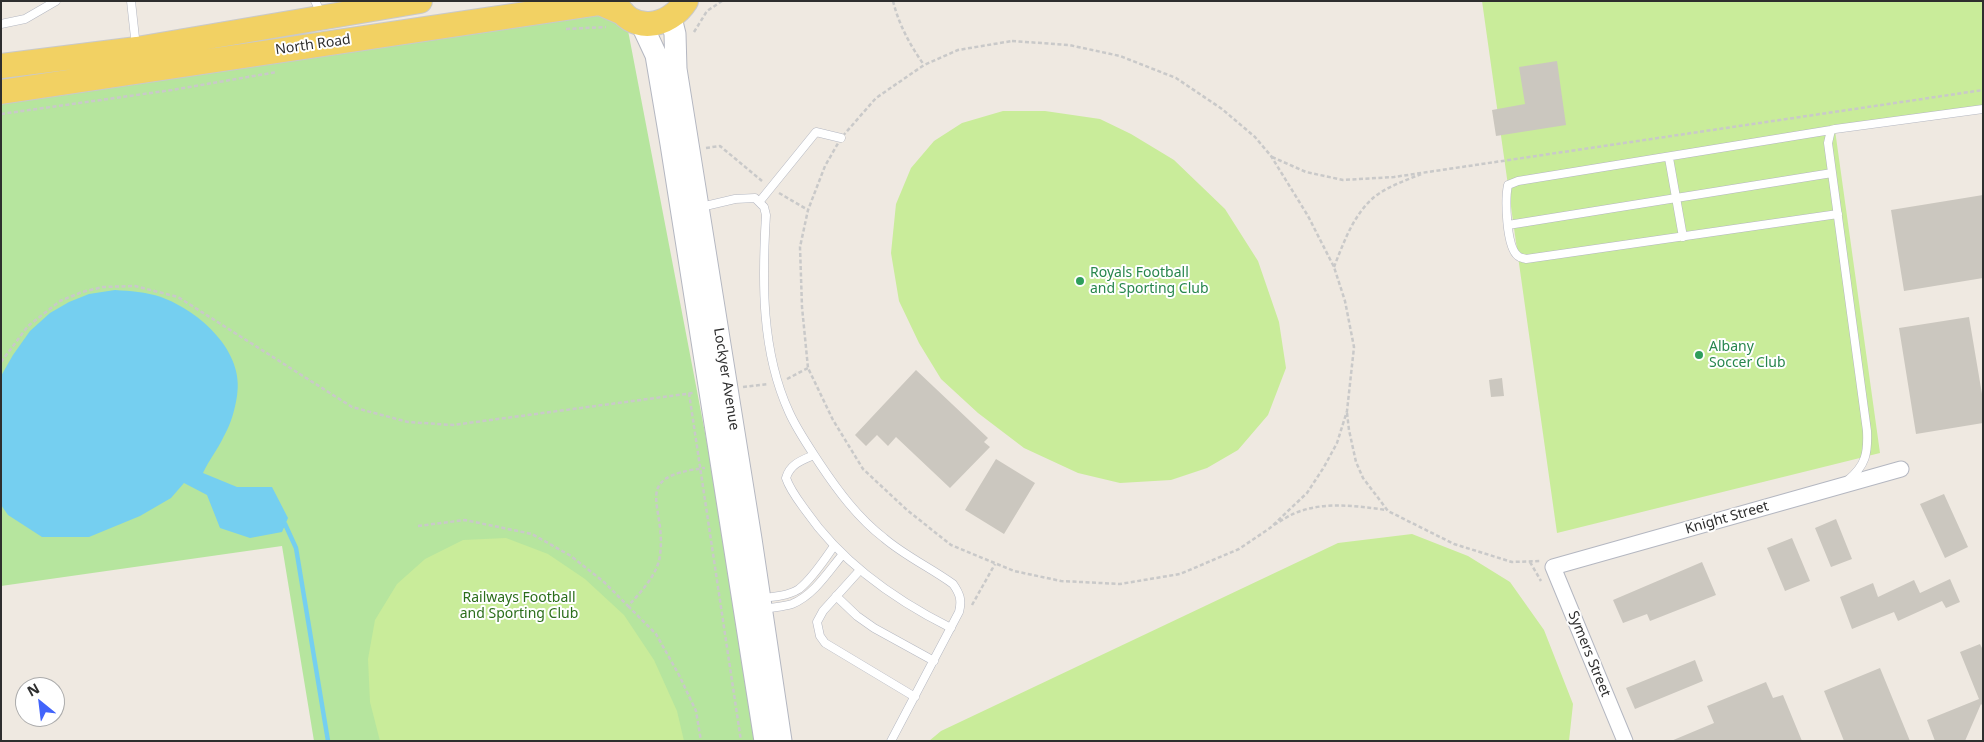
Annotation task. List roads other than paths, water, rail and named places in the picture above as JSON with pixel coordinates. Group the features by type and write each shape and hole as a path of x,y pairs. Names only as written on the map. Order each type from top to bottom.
{"main road":[{"name":"North Road","path":"1,66 137,49 319,9 420,1"},
{"name":"North Road","path":"1,92 600,3 622,16"},
{"path":"622,16 656,23 677,18"},
{"name":"Lockyer Avenue","path":"622,16 656,55 690,208"},
{"name":"Lockyer Avenue","path":"677,18 676,69 690,208 752,604 765,741"},
{"name":"Lockyer Avenue","path":"719,390 723,466 781,741"}],"street":[{"name":"Knight Street","path":"1553,567 1901,469"},
{"name":"Symers Street","path":"1553,567 1624,741"}],"lane":[{"path":"1,24 25,19 56,1"},
{"path":"131,1 137,49"},
{"path":"1838,214 1526,259 1518,256 1512,248 1506,197 1508,185 1518,180 1670,158 1831,130 1983,109"},
{"path":"1831,130 1828,142 1868,448 1862,465 1841,486"},
{"path":"760,201 816,132 841,138"},
{"path":"1670,158 1683,237"},
{"path":"1508,225 1832,173"},
{"path":"690,208 735,199 755,198 760,201 766,214 763,287 773,368 789,412 814,454 855,510 872,528 905,553 953,584 960,595 961,604 959,612 891,741"},
{"path":"814,454 794,464 788,471 786,478 794,495 814,523 834,546 860,570 923,614 951,628"},
{"path":"752,604 799,589 820,566 834,546"},
{"path":"752,604 791,604 816,587 843,554"},
{"path":"860,570 823,611 816,622 820,636 825,643 915,697"},
{"path":"836,596 857,616 934,661"}],"water":[{"path":"115,290 150,294 176,303 204,323 226,349 234,364 238,379 237,396 226,431 203,473 237,487 272,487 288,518 282,532 250,538 220,528 207,495 184,483 171,498 140,516 89,537 42,537 8,515 1,505 1,376 30,331 50,313 69,302 89,294"}],"waterway":[{"path":"285,524 296,548 328,741"}],"place":[{"name":"Royals Football and Sporting Club","path":"1080,281"},
{"name":"Albany Soccer Club","path":"1699,355"}],"park label":[{"name":"Railways Football and Sporting Club","path":"519,606"}]}
